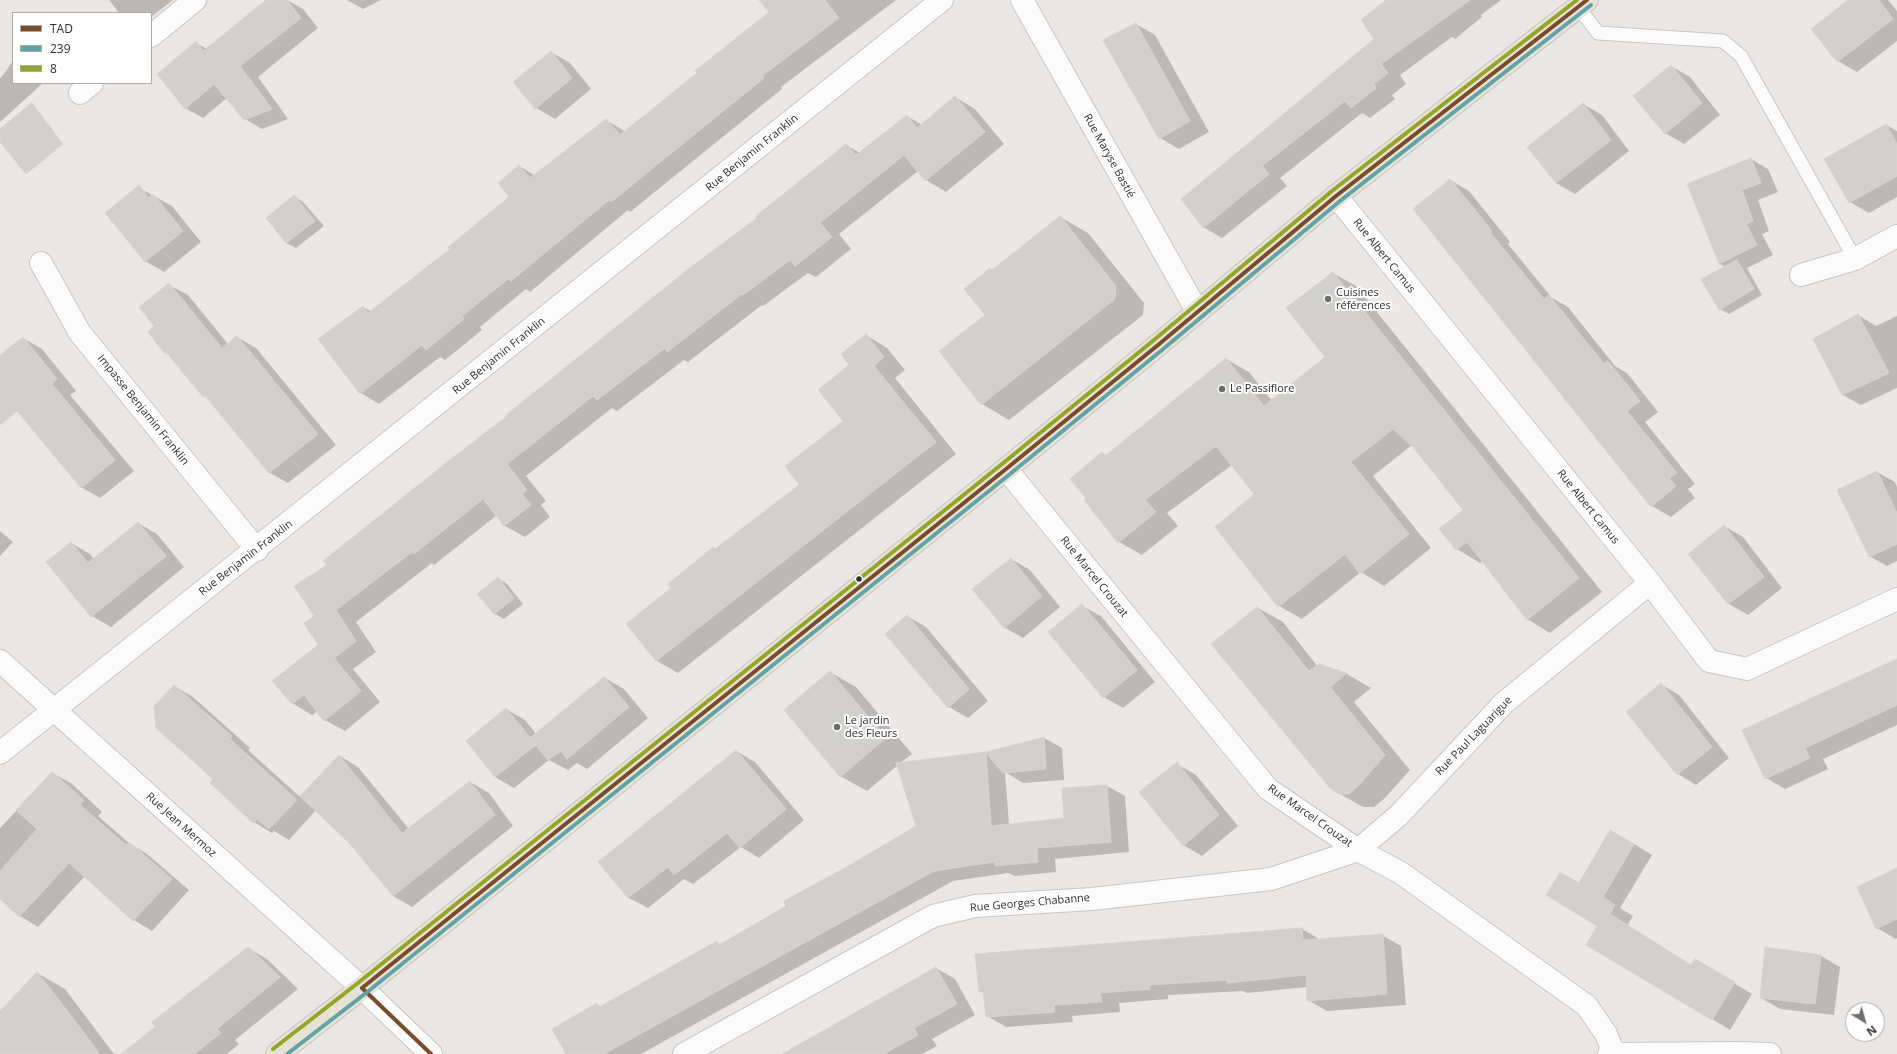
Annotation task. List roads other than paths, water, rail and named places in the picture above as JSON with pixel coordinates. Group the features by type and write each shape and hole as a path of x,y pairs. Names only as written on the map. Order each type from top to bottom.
{"main road":[{"path":"276,1054 362,988 1006,469 1336,196 1582,3"}],"street":[{"path":"152,35 195,0"},
{"name":"Rue Benjamin Franklin","path":"0,753 257,550 942,0"},
{"name":"Rue Maryse Bastié","path":"1022,0 1197,311"},
{"name":"Rue Albert Camus","path":"1336,196 1650,583 1708,661 1747,670 1897,599"},
{"path":"1801,275 1855,259 1897,236"},
{"name":"Impasse Benjamin Franklin","path":"41,263 80,333 257,550"},
{"name":"Rue Marcel Crouzat","path":"1006,469 1268,789 1358,850 1401,873 1587,1006 1606,1034 1614,1054"},
{"name":"Rue Paul Laguarigue","path":"1358,850 1399,815 1504,703 1650,583"},
{"name":"Rue Jean Mermoz","path":"0,661 362,988 431,1054"},
{"name":"Rue Georges Chabanne","path":"684,1054 933,916 975,906 1092,898 1271,879 1358,850"},
{"path":"1608,1054 1737,1052 1770,1054"}],"lane":[{"path":"1582,3 1598,33 1723,41 1741,56 1855,259"}],"place":[{"name":"Cuisines références","path":"1328,299"},
{"name":"Le Passiflore","path":"1222,389"},
{"name":"Le jardin des Fleurs","path":"837,727"}]}
